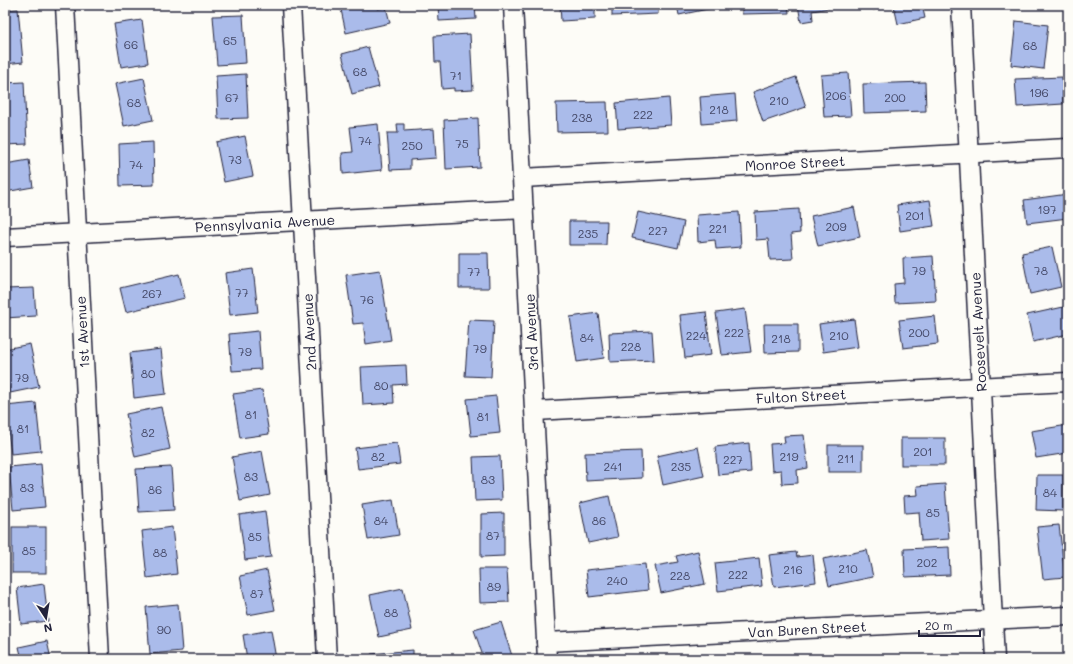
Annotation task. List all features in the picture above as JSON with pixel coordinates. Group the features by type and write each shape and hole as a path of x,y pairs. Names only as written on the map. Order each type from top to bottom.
{"street":[{"name":"1st Avenue","path":"65,5 100,659"},
{"name":"2nd Avenue","path":"291,5 327,659"},
{"name":"3rd Avenue","path":"514,5 547,650"},
{"name":"Roosevelt Avenue","path":"961,5 995,659"},
{"name":"Monroe Street","path":"522,178 1068,148"},
{"name":"Pennsylvania Avenue","path":"5,237 524,209"},
{"name":"Fulton Street","path":"535,411 1068,382"},
{"name":"Van Buren Street","path":"547,650 993,619 1068,616"}],"building":[{"path":"114,5 140,5 114,7"},
{"path":"340,5 377,5 378,9 386,7 390,23 346,33"},
{"path":"438,5 475,5 476,19 439,21"},
{"path":"560,5 595,5 595,19 561,21"},
{"path":"612,5 658,5 658,14 612,16"},
{"path":"677,5 727,5 679,15"},
{"path":"742,5 788,5 789,13 742,14"},
{"path":"798,5 846,5 812,11 813,20 801,22"},
{"path":"872,5 922,5 925,18 898,24 894,6 873,10"},
{"path":"18,9 23,62 5,64 5,10"},
{"path":"243,15 246,63 217,65 213,16"},
{"path":"142,20 148,63 121,67 114,24"},
{"path":"1016,21 1048,25 1043,69 1011,65"},
{"path":"470,34 473,90 454,91 454,88 442,89 440,62 435,62 434,36"},
{"path":"368,47 379,87 352,94 342,54"},
{"path":"848,73 851,116 824,117 821,75"},
{"path":"246,74 248,118 218,119 216,76"},
{"path":"796,77 806,107 763,122 753,92"},
{"path":"1062,77 1063,104 1017,107 1015,79"},
{"path":"144,78 153,120 124,126 115,84"},
{"path":"24,82 27,144 5,145 5,83"},
{"path":"925,82 926,111 864,113 863,84"},
{"path":"735,94 737,121 702,124 700,97"},
{"path":"669,98 671,125 618,129 616,103"},
{"path":"607,102 608,131 557,132 556,103"},
{"path":"478,118 480,167 446,169 444,120"},
{"path":"378,124 382,170 343,174 342,153 353,152 350,127"},
{"path":"397,124 404,124 404,131 434,129 436,158 410,160 410,169 390,170 387,133 398,133"},
{"path":"245,136 253,176 224,182 216,142"},
{"path":"153,142 154,185 120,186 119,144"},
{"path":"29,160 33,187 5,192 5,164"},
{"path":"1068,194 1068,218 1027,223 1024,200"},
{"path":"930,200 934,226 900,231 897,205"},
{"path":"854,207 860,237 818,246 811,216"},
{"path":"799,209 800,233 791,234 793,259 770,260 768,239 756,240 755,212"},
{"path":"638,212 684,222 678,248 632,238"},
{"path":"739,212 741,247 716,249 715,240 698,242 697,215"},
{"path":"569,221 607,221 606,245 569,245"},
{"path":"1052,247 1061,287 1030,294 1022,253"},
{"path":"459,253 488,253 489,288 459,288"},
{"path":"933,256 936,301 895,303 894,284 904,283 903,258"},
{"path":"253,269 258,312 230,315 225,273"},
{"path":"380,270 391,340 366,344 363,323 353,324 346,275"},
{"path":"179,274 185,298 126,312 120,288"},
{"path":"34,288 36,316 5,318 5,289"},
{"path":"1068,306 1068,334 1033,342 1027,315"},
{"path":"745,309 751,352 722,355 716,313"},
{"path":"706,312 711,355 685,358 680,315"},
{"path":"598,313 604,358 577,362 570,317"},
{"path":"935,316 938,344 903,348 899,320"},
{"path":"854,319 858,347 823,352 819,324"},
{"path":"469,320 494,321 491,377 465,376"},
{"path":"764,324 798,324 798,352 765,353"},
{"path":"258,331 261,369 232,371 229,334"},
{"path":"652,331 654,360 610,362 609,333"},
{"path":"30,344 39,387 10,393 5,367 5,349"},
{"path":"161,349 166,394 134,398 130,353"},
{"path":"406,365 407,384 393,385 394,403 363,405 361,367"},
{"path":"262,390 269,434 240,438 233,394"},
{"path":"496,396 500,433 471,436 467,399"},
{"path":"36,403 41,451 11,454 5,406"},
{"path":"161,407 170,449 135,457 126,414"},
{"path":"1068,425 1068,453 1036,458 1031,431"},
{"path":"804,435 808,468 797,470 798,483 782,484 781,470 772,471 770,444 785,443 784,436"},
{"path":"901,438 945,438 945,465 901,465"},
{"path":"397,443 400,464 358,469 355,448"},
{"path":"749,443 751,472 718,475 715,447"},
{"path":"828,445 863,445 863,472 828,472"},
{"path":"698,447 704,476 663,485 657,456"},
{"path":"262,451 270,495 240,501 232,457"},
{"path":"641,451 642,478 586,481 585,453"},
{"path":"500,456 502,500 475,501 473,457"},
{"path":"41,464 45,507 13,510 9,467"},
{"path":"171,467 174,510 139,512 136,469"},
{"path":"1037,475 1063,475 1063,511 1036,510"},
{"path":"945,484 949,539 921,541 919,512 905,513 904,496 918,495 917,486"},
{"path":"609,496 618,537 588,543 580,503"},
{"path":"393,500 399,535 368,540 362,505"},
{"path":"265,511 271,557 245,560 239,515"},
{"path":"504,513 504,556 481,557 481,514"},
{"path":"1059,525 1065,577 1043,579 1037,527"},
{"path":"12,527 46,527 46,573 12,573"},
{"path":"172,527 177,574 147,578 142,531"},
{"path":"949,547 950,575 905,577 904,549"},
{"path":"867,550 873,577 829,586 823,559"},
{"path":"698,551 705,584 661,593 655,566 678,562 676,556"},
{"path":"796,552 797,557 813,555 816,582 774,587 769,555"},
{"path":"759,558 762,586 718,591 715,563"},
{"path":"645,564 648,590 589,597 586,570"},
{"path":"479,569 507,569 509,602 480,603"},
{"path":"267,570 275,610 248,615 240,576"},
{"path":"44,584 48,621 21,624 17,588"},
{"path":"403,588 412,630 379,637 370,595"},
{"path":"178,604 182,651 150,654 146,607"},
{"path":"501,622 513,659 484,659 474,630"},
{"path":"271,630 276,659 247,659 243,635"},
{"path":"47,641 51,659 22,659 19,647"},
{"path":"413,650 413,659 372,659 371,654"}]}
